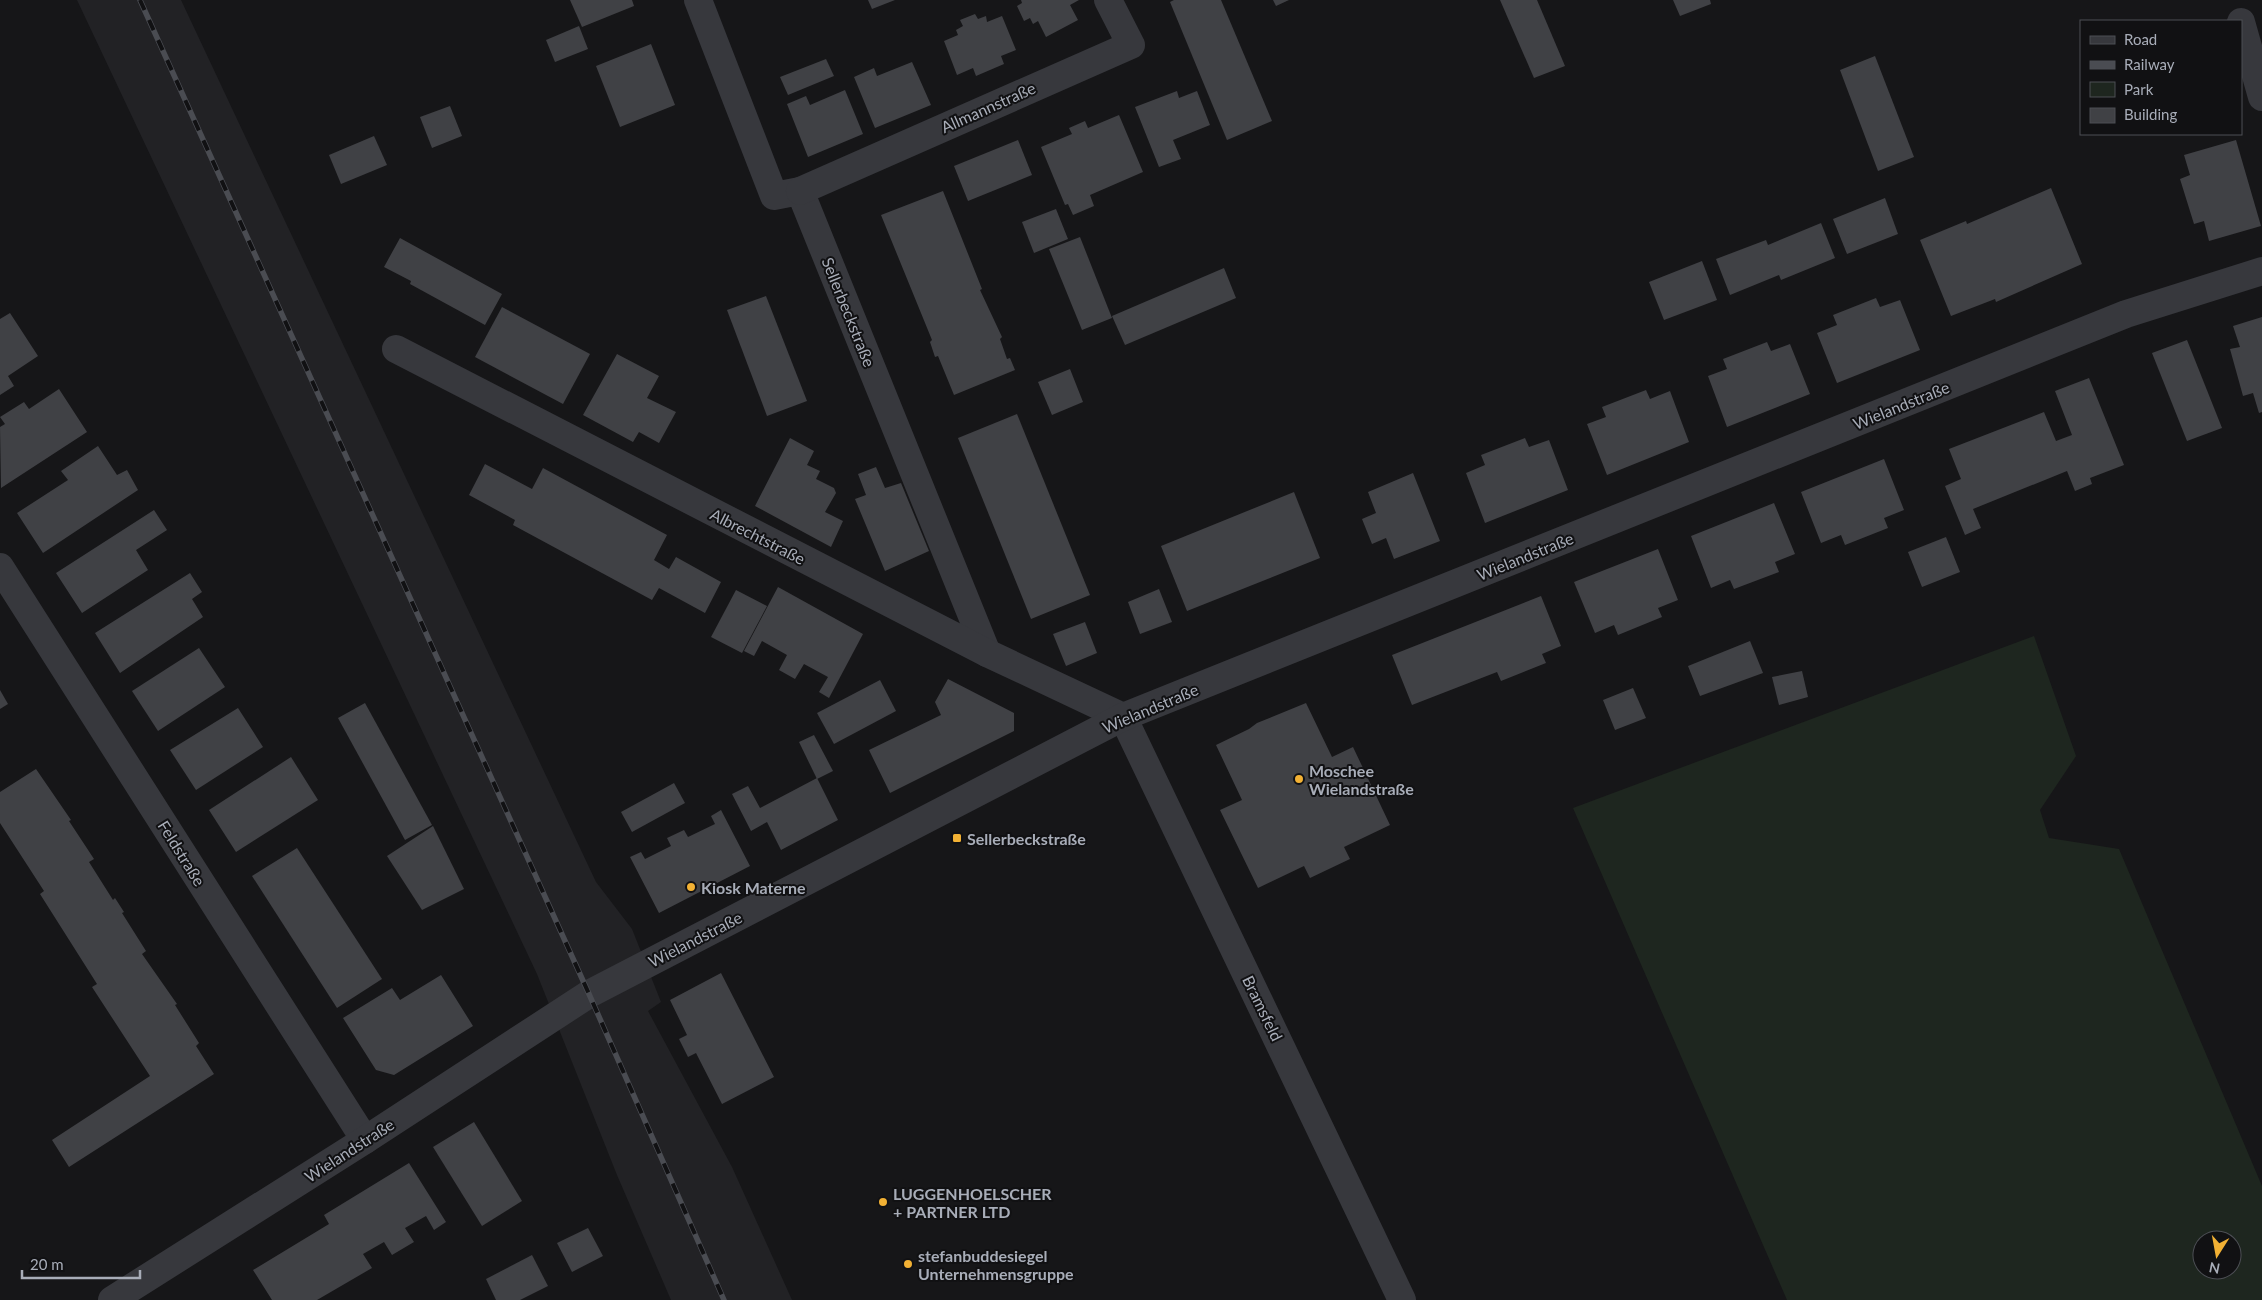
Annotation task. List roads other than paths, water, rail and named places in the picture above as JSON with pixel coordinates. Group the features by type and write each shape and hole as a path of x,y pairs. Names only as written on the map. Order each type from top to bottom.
{"street":[{"path":"698,0 774,196 800,191"},
{"name":"Allmannstraße","path":"800,191 1131,44 1108,0"},
{"path":"2234,0 2240,20"},
{"path":"2242,26 2262,97"},
{"name":"Sellerbeckstraße","path":"800,191 987,653"},
{"name":"Wielandstraße","path":"124,1297 589,994 1123,717 2126,314 2262,271"},
{"name":"Albrechtstraße","path":"396,349 987,653 1123,717"},
{"name":"Feldstraße","path":"0,567 365,1140"},
{"name":"Bramsfeld","path":"1123,717 1402,1300"}],"railway":[{"path":"140,0 589,994 724,1300"}],"place":[{"name":"Moschee Wielandstraße","path":"1299,779"},
{"name":"Sellerbeckstraße","path":"957,838"},
{"name":"Kiosk Materne","path":"691,887"},
{"name":"LUGGENHOELSCHER + PARTNER LTD","path":"883,1202"},
{"name":"stefanbuddesiegel Unternehmensgruppe","path":"908,1264"}]}
